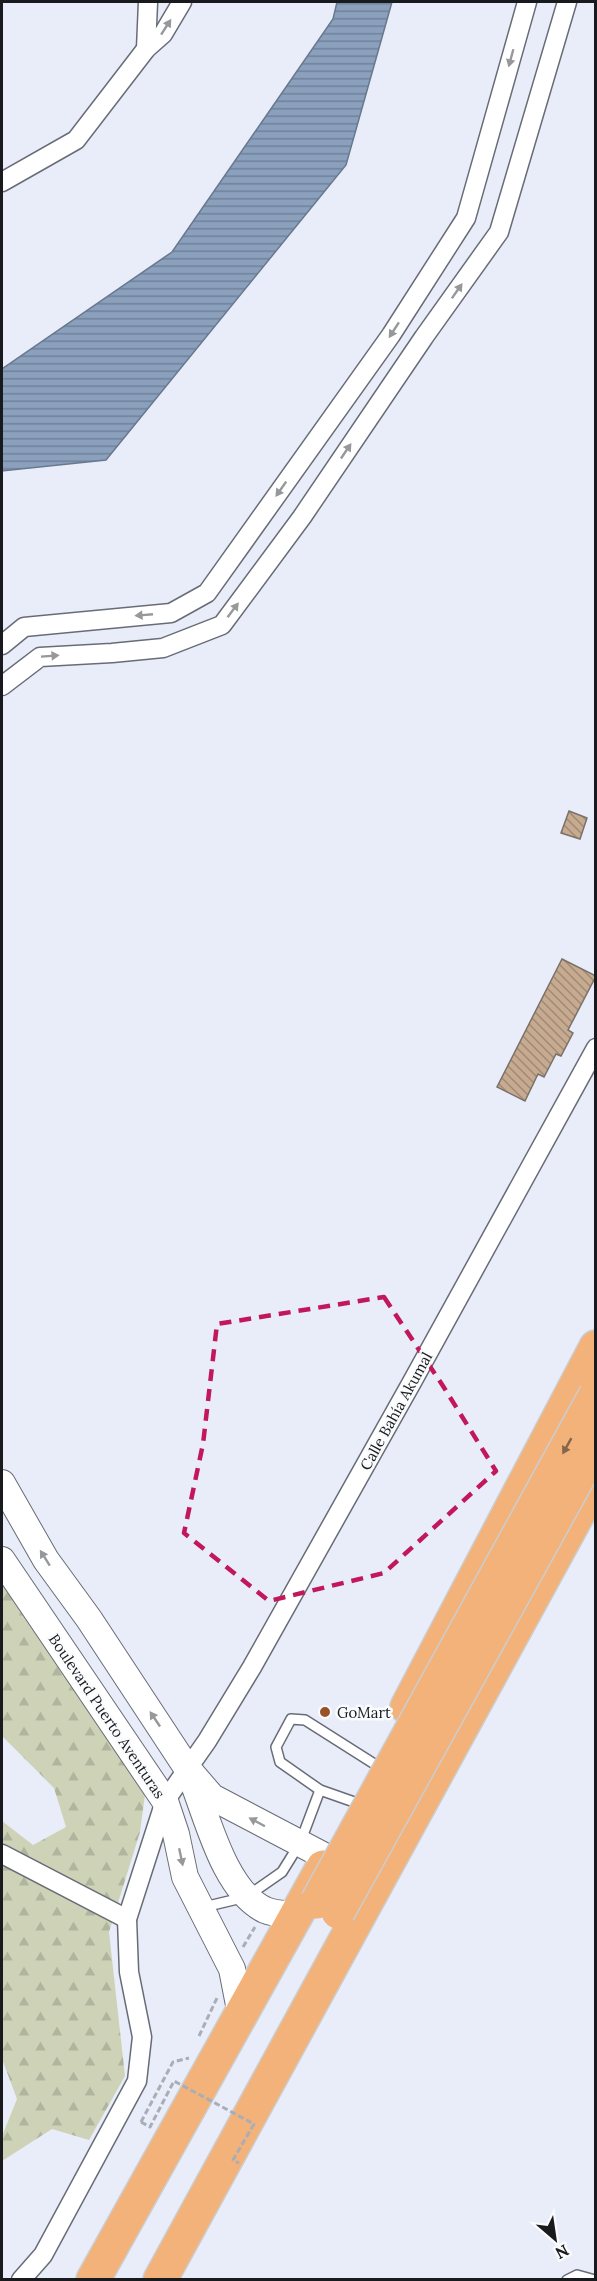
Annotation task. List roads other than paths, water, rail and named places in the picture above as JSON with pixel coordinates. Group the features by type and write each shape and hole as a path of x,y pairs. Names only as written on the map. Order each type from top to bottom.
{"highway":[{"path":"93,2280 241,2015 293,1907 586,1400 596,1347"},
{"path":"106,2280 159,2192 238,2042 293,1907 328,1858 537,1456 586,1400"},
{"path":"141,2280 293,1907 596,1445"},
{"path":"160,2280 593,1489"}],"street":[{"path":"146,49 148,2"},
{"path":"2,182 76,140 146,49 162,34 182,2"},
{"path":"2,645 24,627 171,613 207,593 391,335 466,218 527,2"},
{"path":"2,686 40,657 163,648 222,625 302,517 499,232 567,2"},
{"path":"354,386 381,401"},
{"name":"Calle Bahía Akumal","path":"21,2280 43,2255 137,2081 142,2037 129,1972 128,1919 165,1801 207,1741 252,1667 596,1048"},
{"path":"537,1456 546,1470 562,1483 593,1489"},
{"path":"2,1483 46,1560 187,1768 212,1797 328,1858"},
{"name":"Boulevard Puerto Aventuras","path":"2,1560 165,1801 176,1834 185,1877 232,1969 241,2015"},
{"path":"187,1768 219,1850 293,1907"},
{"path":"2,1854 128,1919"}],"lane":[{"path":"357,1803 320,1790 280,1762 276,1747 291,1719 305,1720 376,1765"},
{"path":"201,1908 293,1907 282,1872 300,1843 320,1790"},
{"path":"567,2280 577,2275 595,2277"}],"water":[{"path":"337,2 392,2 346,165 106,460 2,471 2,369 172,252 333,19"}],"place":[{"name":"GoMart","path":"325,1712"}]}
